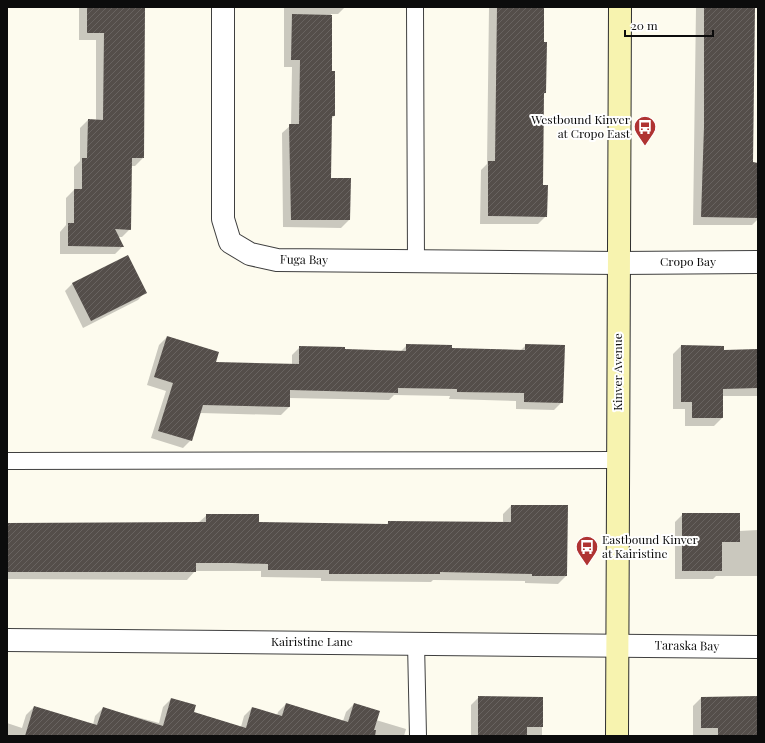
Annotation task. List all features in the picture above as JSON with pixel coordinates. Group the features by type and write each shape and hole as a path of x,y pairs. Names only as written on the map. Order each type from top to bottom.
{"street":[{"name":"Fuga Bay","path":"223,7 223,219 230,242 250,254 277,260 618,263"},
{"name":"Kinver Avenue","path":"617,736 620,7"},
{"name":"Cropo Bay","path":"618,263 758,262"},
{"name":"Kairistine Lane","path":"7,640 617,644"},
{"name":"Taraska Bay","path":"617,644 758,647"}],"lane":[{"path":"415,7 416,261"},
{"path":"7,460 618,460"},
{"path":"416,643 418,736"}],"building":[{"path":"87,7 145,7 144,158 132,158 131,230 115,229 124,247 68,246 68,223 74,223 74,189 82,189 82,158 87,158 88,119 103,120 104,33 87,33"},
{"path":"497,7 544,7 544,42 547,42 546,93 544,93 543,185 548,185 547,217 488,216 488,161 495,161"},
{"path":"704,7 755,7 753,162 758,163 758,218 701,217 704,127"},
{"path":"292,14 332,15 332,71 335,71 335,116 332,116 331,178 351,178 350,220 291,220 289,124 299,124 300,60 291,60"},
{"path":"128,255 147,293 91,321 72,283"},
{"path":"167,336 219,352 216,362 299,364 299,346 406,351 406,344 452,345 452,348 525,350 525,344 565,345 563,403 524,402 524,393 457,392 457,389 398,388 398,393 290,390 290,407 203,405 192,441 158,431 173,383 154,377"},
{"path":"681,345 724,346 724,350 758,349 758,388 723,389 723,418 692,418 692,402 681,402"},
{"path":"511,505 568,505 567,576 440,572 440,574 329,574 329,570 268,570 268,564 232,563 196,563 196,572 7,572 7,523 206,522 206,514 259,514 259,522 388,524 388,521 511,522"},
{"path":"682,513 740,513 740,542 722,542 722,571 682,571"},
{"path":"478,696 543,697 543,727 527,727 527,736 478,736"},
{"path":"758,696 758,736 718,736 718,728 701,728 701,697"},
{"path":"171,698 196,705 194,712 246,728 252,707 282,716 286,703 348,722 354,703 380,711 374,730 376,730 375,736 25,736 34,706 97,725 103,707 163,726"}],"place":[{"name":"Westbound Kinver at Cropo East","path":"645,146"},
{"name":"Eastbound Kinver at Kairistine","path":"587,566"}]}
